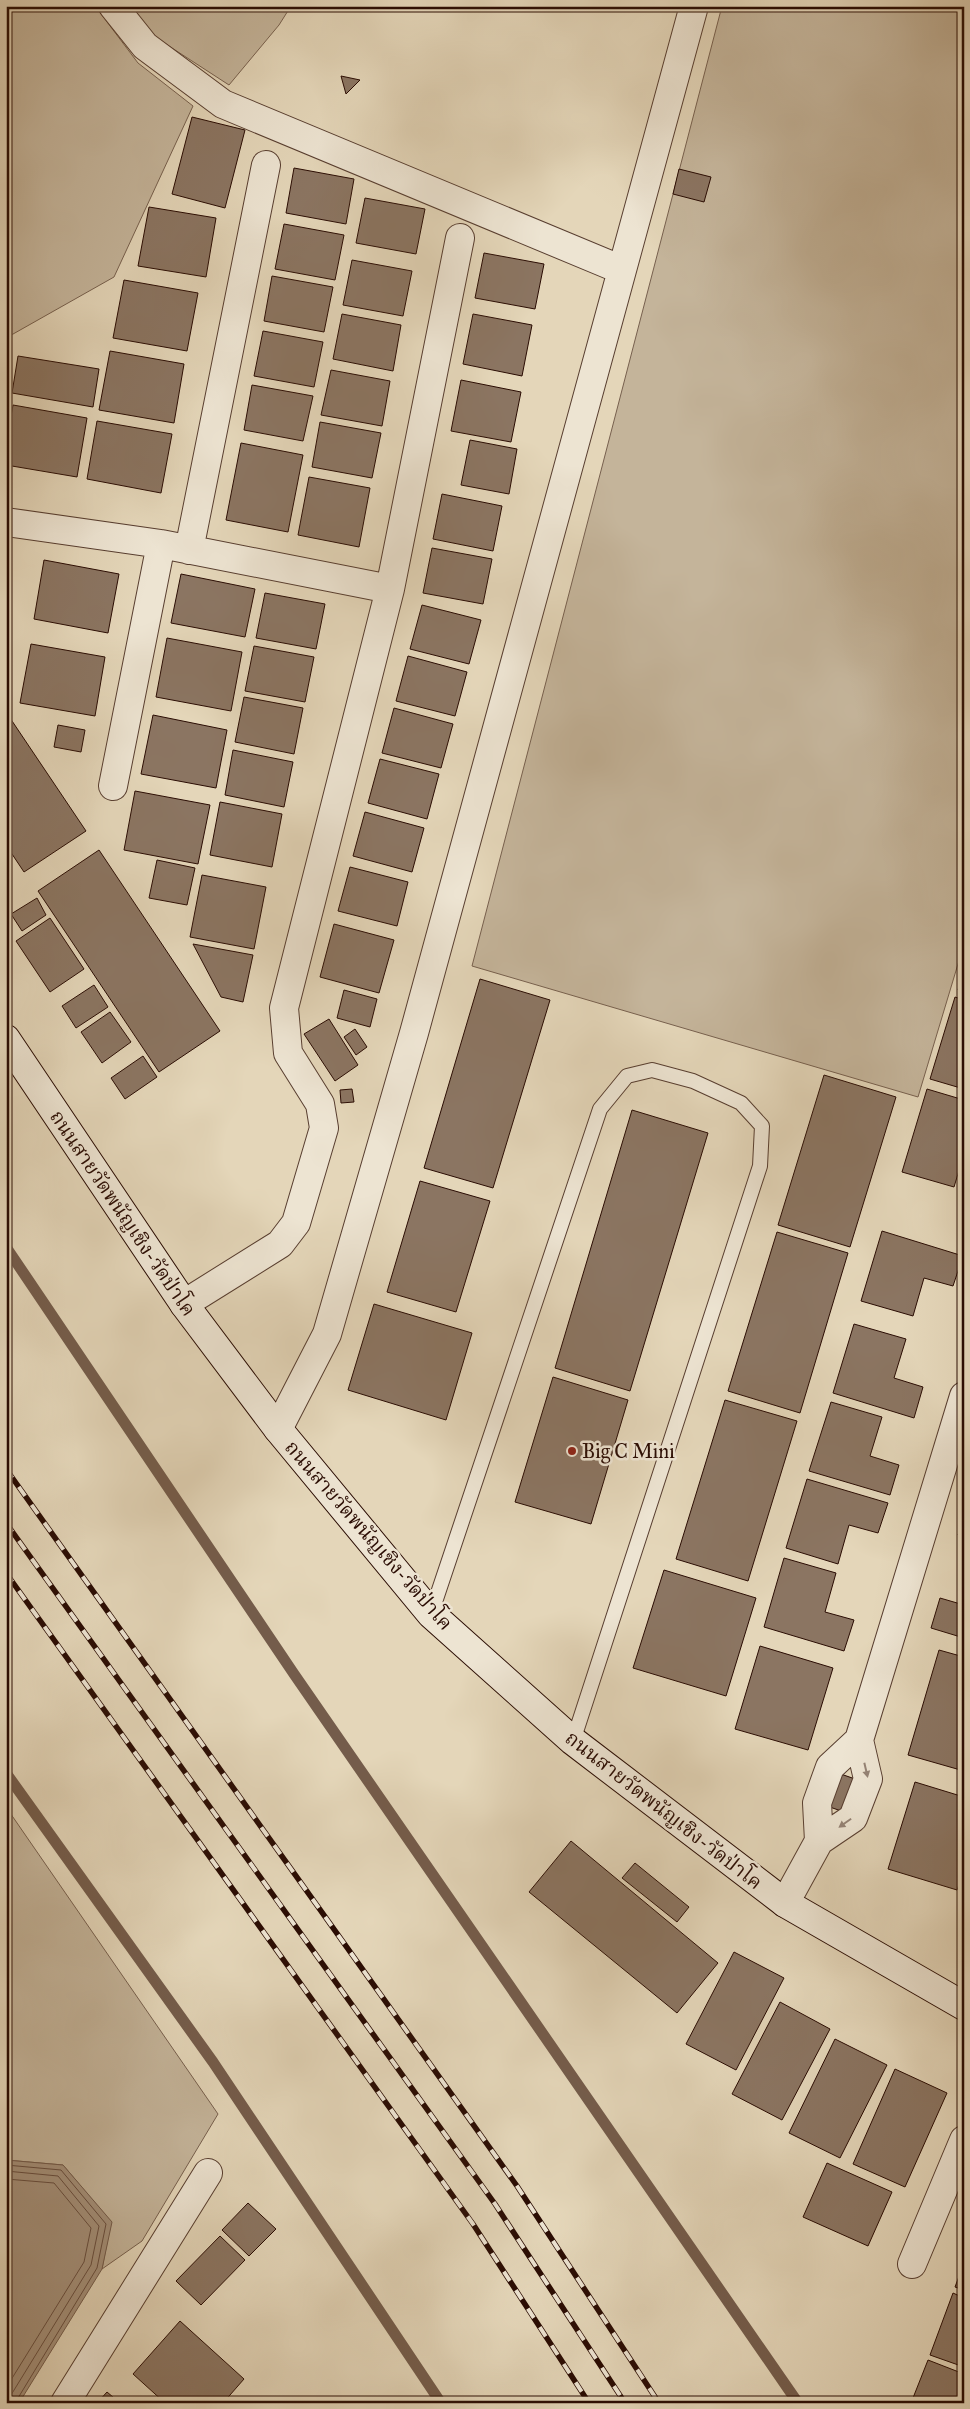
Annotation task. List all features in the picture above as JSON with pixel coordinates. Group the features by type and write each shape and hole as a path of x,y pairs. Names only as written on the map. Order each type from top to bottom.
{"street":[{"path":"113,6 145,46 223,104 622,270"},
{"path":"278,1429 327,1334 414,1033 694,6"},
{"path":"188,550 266,165"},
{"path":"184,1304 280,1244 296,1222 324,1128 320,1104 288,1052 284,1008 390,590 460,238"},
{"path":"6,522 161,544 390,590"},
{"path":"112,786 161,544"},
{"name":"ถนนสายวัดพนัญเชิง-วัดป่าโค","path":"6,1040 184,1304 278,1429 432,1614 573,1741 785,1903 964,2006"},
{"path":"785,1903 819,1841 853,1818 868,1779 859,1740 964,1396"},
{"path":"819,1841 817,1803 830,1767 859,1740"},
{"path":"912,2264 964,2140"},
{"path":"65,2403 208,2172"}],"lane":[{"path":"432,1614 600,1109 627,1076 652,1070 693,1081 742,1103 762,1126 760,1166 573,1741"}],"shaded area":[{"path":"6,6 95,6 138,63 193,106 114,277 6,338"},
{"path":"131,6 291,6 279,25 229,85 155,37"},
{"path":"722,6 964,6 964,944 918,1097 472,966"},
{"path":"6,1807 218,2114 142,2241 102,2269 111,2222 63,2165 6,2160"}],"water":[{"path":"6,2160 63,2165 112,2222 102,2269 19,2403 6,2403"}],"building":[{"path":"341,76 360,80 346,94"},
{"path":"192,117 245,130 225,208 172,194"},
{"path":"294,168 354,179 346,224 286,213"},
{"path":"679,169 711,177 704,202 673,194"},
{"path":"365,198 425,209 416,254 356,243"},
{"path":"149,207 216,218 206,277 138,266"},
{"path":"284,224 344,235 335,280 275,269"},
{"path":"484,253 544,264 535,309 475,298"},
{"path":"352,260 412,271 403,316 343,305"},
{"path":"272,276 333,287 324,332 264,321"},
{"path":"124,280 198,293 187,351 113,338"},
{"path":"342,314 401,325 393,371 333,359"},
{"path":"473,314 532,325 522,376 463,364"},
{"path":"263,331 323,342 314,387 254,376"},
{"path":"110,351 184,364 174,423 99,410"},
{"path":"18,356 99,369 93,407 12,393"},
{"path":"331,370 390,381 382,426 321,415"},
{"path":"461,380 521,392 511,442 451,431"},
{"path":"252,385 313,396 303,441 244,430"},
{"path":"13,405 87,418 77,477 6,465 6,444"},
{"path":"97,421 172,434 161,493 87,479"},
{"path":"320,422 381,433 372,478 312,467"},
{"path":"470,440 517,449 509,494 461,485"},
{"path":"241,443 303,455 288,532 226,520"},
{"path":"309,477 370,488 359,547 298,535"},
{"path":"442,494 502,506 493,551 433,539"},
{"path":"432,548 492,559 483,604 423,593"},
{"path":"44,560 119,574 108,633 34,619"},
{"path":"181,574 255,589 245,637 171,623"},
{"path":"265,593 325,604 316,649 256,638"},
{"path":"422,605 481,620 469,664 410,649"},
{"path":"167,638 242,652 231,711 156,697"},
{"path":"31,644 105,657 95,716 20,703"},
{"path":"254,646 314,657 305,702 245,691"},
{"path":"408,656 467,672 455,716 396,701"},
{"path":"244,697 303,708 294,754 235,742"},
{"path":"394,708 453,724 441,768 382,753"},
{"path":"6,712 86,831 24,872 6,845"},
{"path":"153,715 227,730 216,788 141,774"},
{"path":"58,725 85,730 81,752 54,747"},
{"path":"233,750 293,762 284,807 225,795"},
{"path":"380,759 439,774 427,819 368,803"},
{"path":"135,791 210,805 198,864 124,850"},
{"path":"220,802 282,814 272,867 210,855"},
{"path":"365,812 424,828 412,872 353,856"},
{"path":"99,850 220,1031 159,1072 38,891"},
{"path":"157,860 195,868 187,905 149,898"},
{"path":"350,867 408,882 397,926 338,911"},
{"path":"202,875 266,887 254,949 190,937"},
{"path":"37,898 46,915 22,931 11,914"},
{"path":"50,918 84,969 50,992 16,941"},
{"path":"334,924 394,940 379,993 320,977"},
{"path":"193,944 253,955 243,1002 221,997"},
{"path":"964,969 964,992 958,990"},
{"path":"480,979 550,1000 493,1188 424,1168"},
{"path":"94,985 108,1007 76,1028 62,1006"},
{"path":"344,990 377,999 370,1027 337,1018"},
{"path":"955,997 964,1000 964,1089 930,1079"},
{"path":"110,1012 131,1042 102,1063 81,1032"},
{"path":"329,1019 358,1065 335,1081 304,1034"},
{"path":"355,1029 367,1047 356,1055 344,1037"},
{"path":"143,1056 157,1077 125,1099 111,1078"},
{"path":"824,1075 896,1097 850,1247 778,1225"},
{"path":"352,1089 354,1102 341,1103 340,1090"},
{"path":"927,1089 964,1100 964,1154 954,1187 902,1172"},
{"path":"632,1110 708,1133 630,1391 555,1368"},
{"path":"420,1181 490,1201 456,1312 387,1292"},
{"path":"882,1231 963,1256 953,1286 924,1278 913,1316 861,1301"},
{"path":"777,1232 848,1253 800,1413 728,1391"},
{"path":"374,1304 472,1333 446,1420 348,1390"},
{"path":"854,1324 906,1339 894,1378 923,1387 914,1418 833,1393"},
{"name":"Big C Mini","path":"553,1377 628,1400 591,1524 515,1502"},
{"path":"725,1400 797,1421 748,1581 676,1559"},
{"path":"831,1402 882,1417 870,1456 899,1465 890,1495 809,1471"},
{"path":"807,1479 888,1503 878,1533 849,1525 838,1564 786,1548"},
{"path":"964,1517 964,1537 958,1535"},
{"path":"784,1558 836,1573 825,1612 854,1620 844,1651 764,1627"},
{"path":"664,1570 756,1598 726,1696 633,1668"},
{"path":"940,1598 964,1605 964,1638 931,1628"},
{"path":"760,1646 833,1668 808,1750 735,1729"},
{"path":"939,1650 964,1657 964,1771 908,1755"},
{"path":"835,1772 858,1780 847,1813 824,1805"},
{"path":"915,1782 964,1797 964,1870 957,1890 888,1869"},
{"path":"571,1841 718,1963 677,2013 529,1892"},
{"path":"635,1863 689,1907 677,1922 622,1878"},
{"path":"734,1952 784,1978 736,2070 686,2044"},
{"path":"780,2002 830,2029 782,2120 732,2094"},
{"path":"835,2039 887,2065 840,2158 789,2133"},
{"path":"895,2069 947,2093 905,2187 853,2164"},
{"path":"827,2163 892,2192 868,2246 803,2217"},
{"path":"248,2203 276,2229 249,2256 222,2230"},
{"path":"220,2236 245,2260 201,2305 176,2281"},
{"path":"964,2263 964,2290 955,2287"},
{"path":"953,2293 964,2298 964,2367 930,2355"},
{"path":"180,2321 244,2379 223,2403 165,2403 133,2374"},
{"path":"928,2360 964,2374 964,2403 911,2403"},
{"path":"107,2392 120,2403 97,2403"}],"waterway":[{"path":"6,1247 294,1674 798,2403"},
{"path":"6,1773 213,2062 441,2403"}],"railway":[{"path":"6,1469 517,2186 659,2403"},
{"path":"6,1523 495,2204 625,2403"},
{"path":"6,1573 473,2224 589,2403"}],"place":[{"name":"Big C Mini","path":"572,1451"}]}
